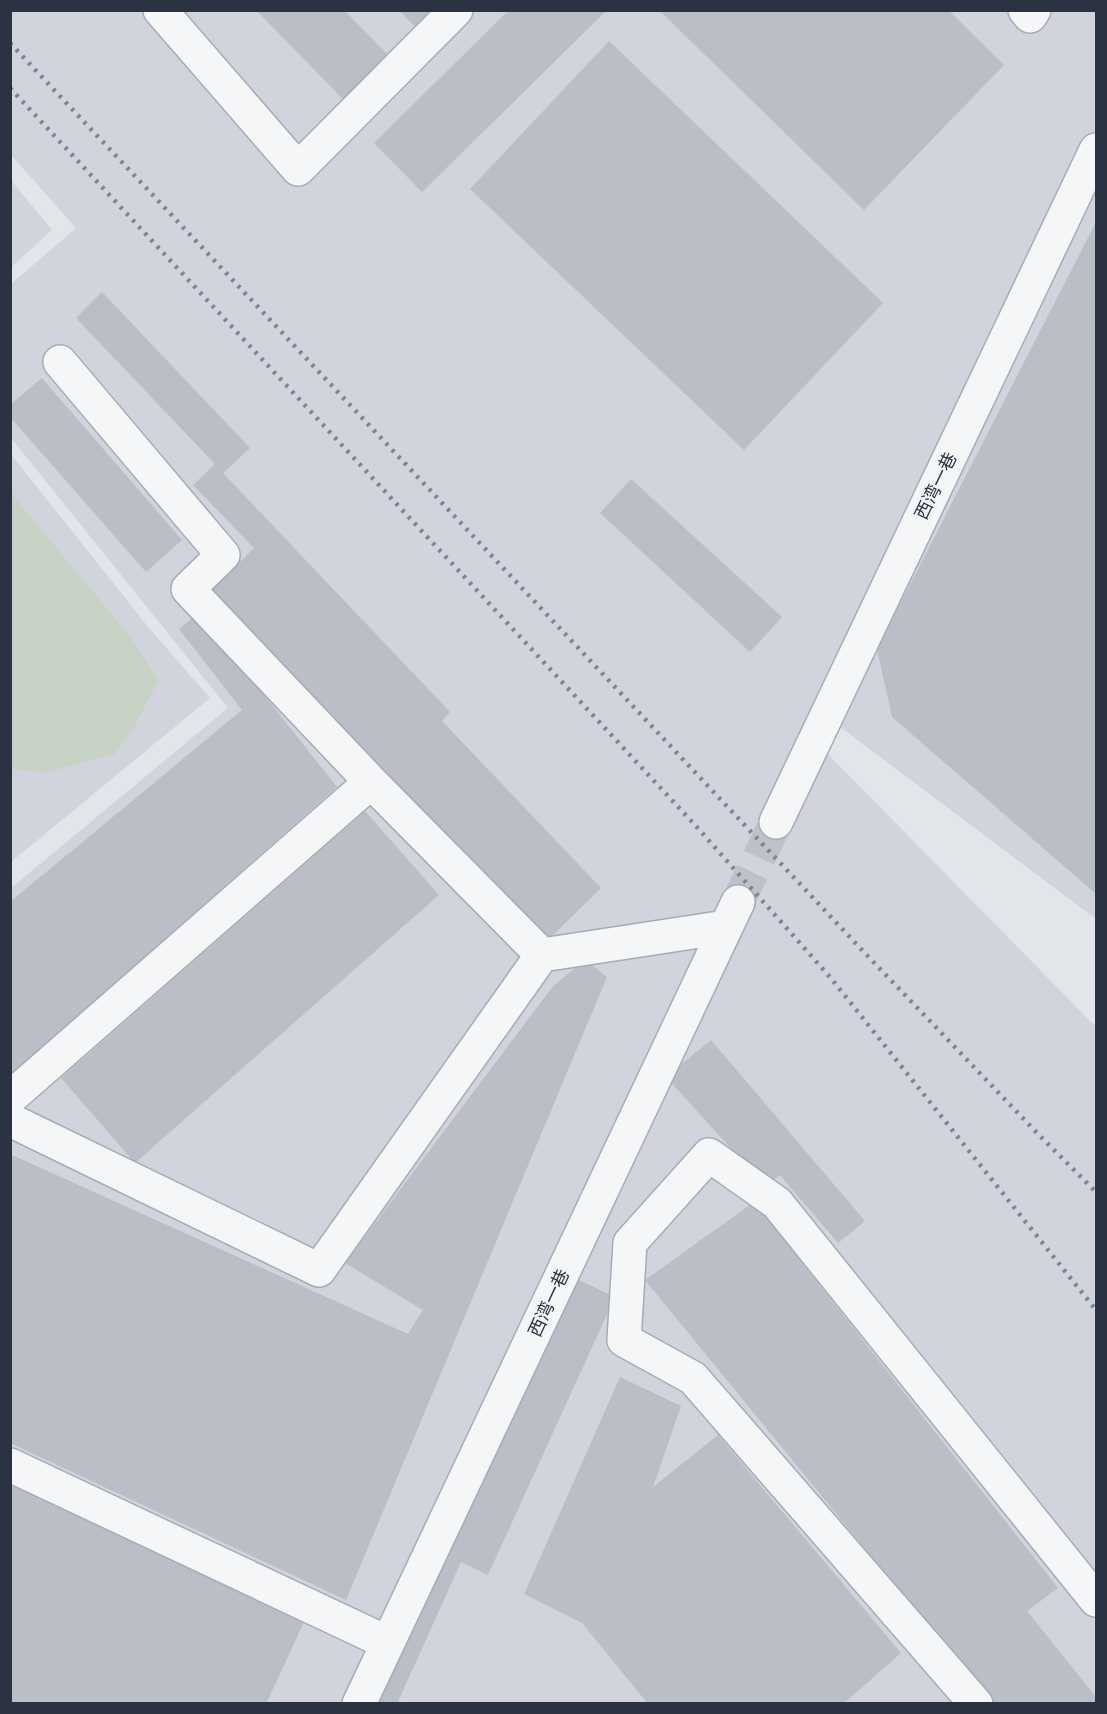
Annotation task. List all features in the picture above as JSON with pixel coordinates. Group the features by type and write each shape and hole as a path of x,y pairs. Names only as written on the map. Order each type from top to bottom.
{"street":[{"path":"160,10 298,169 456,10"},
{"path":"1025,10 1030,16 1034,10"},
{"name":"西湾一巷","path":"776,822 1096,150"},
{"path":"10,1120 319,1270 542,955 371,782 188,589 223,555 60,362"},
{"path":"10,1098 371,782"},
{"name":"西湾一巷","path":"359,1704 732,915 542,955"},
{"path":"976,1704 693,1378 624,1340 630,1243 709,1155 777,1203 1096,1600"},
{"path":"10,1465 388,1643"}],"shaded area":[{"path":"11,11 1096,11 1096,919 827,717 815,741 1096,1027 1096,1703 11,1703 11,888 228,708 11,438 10,285 76,228 11,155"},
{"path":"10,179 52,230 11,267 10,267"},
{"path":"10,453 149,628 210,698 11,862"}],"green space":[{"path":"11,493 132,639 158,681 133,729 115,754 45,773 11,769"}],"building":[{"path":"256,10 344,10 388,55 343,99"},
{"path":"399,10 448,10 423,35"},
{"path":"509,10 607,10 422,192 374,143"},
{"path":"659,10 948,10 1004,65 864,210"},
{"path":"609,41 883,303 744,450 470,189"},
{"path":"1096,222 1096,894 892,717 877,649"},
{"path":"102,292 250,448 223,473 450,712 442,721 601,888 546,942 211,590 254,548 193,485 215,464 76,318"},
{"path":"42,378 182,540 146,572 10,417 10,405"},
{"path":"631,479 782,617 750,652 600,513"},
{"path":"199,613 337,787 10,1076 10,902 242,710 179,629"},
{"path":"365,811 439,895 135,1163 61,1078"},
{"path":"585,960 607,977 346,1600 10,1443 10,1154 408,1334 423,1310 345,1263 553,986"},
{"path":"711,1040 865,1221 838,1243 780,1175 765,1186 666,1077"},
{"path":"754,1202 1058,1588 1027,1611 1096,1697 1096,1704 992,1704 645,1280"},
{"path":"568,1275 615,1297 488,1575 461,1562 397,1704 372,1704"},
{"path":"620,1377 681,1406 653,1487 718,1435 901,1653 843,1704 648,1704 582,1623 524,1594"},
{"path":"10,1481 305,1620 266,1704 10,1704"}],"tunnel":[{"path":"738,902 776,822"}],"railway":[{"path":"10,43 862,950 1096,1192"},
{"path":"10,88 695,825 830,977 1096,1310"}]}
